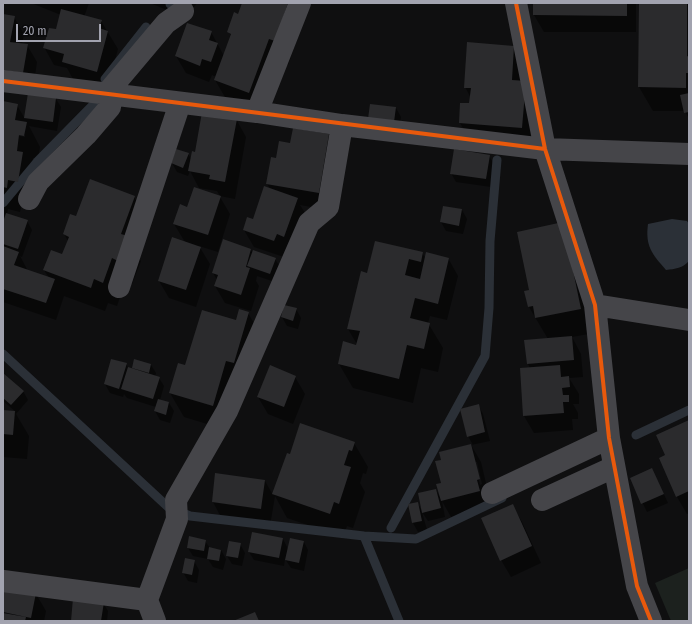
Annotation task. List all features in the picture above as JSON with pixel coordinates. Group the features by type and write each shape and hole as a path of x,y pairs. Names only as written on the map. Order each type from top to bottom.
{"street":[{"path":"257,112 300,3"},
{"path":"516,3 546,150 595,305 609,438 614,467 637,586 651,621"},
{"path":"107,93 166,23 183,10"},
{"path":"3,81 257,112 342,125 546,150 689,154"},
{"path":"29,199 38,182 86,135 110,106 107,93"},
{"path":"119,287 180,103"},
{"path":"155,621 147,600 176,510 227,411 309,224 328,207 342,125"},
{"path":"595,305 689,320"},
{"path":"492,492 609,438"},
{"path":"542,500 614,467"},
{"path":"3,581 147,600"}],"shaded area":[{"path":"672,219 687,221 689,224 689,261 676,269 666,270 653,254 649,244 647,232 648,224"},
{"path":"689,568 689,621 671,621 655,583"}],"building":[{"path":"242,3 288,3 275,41 269,39 249,93 214,80 231,34 227,32 234,12 238,14"},
{"path":"533,3 627,3 627,16 533,15"},
{"path":"639,3 687,3 687,56 689,57 689,73 686,73 686,88 638,87"},
{"path":"61,9 102,20 99,28 108,31 97,72 62,62 64,54 43,48 49,28 56,29"},
{"path":"3,14 15,16 10,42 28,44 23,73 3,70"},
{"path":"187,23 212,31 209,40 218,43 211,62 202,59 200,66 175,56"},
{"path":"467,42 514,46 512,80 526,81 522,128 459,123 460,103 469,103 471,88 464,88"},
{"path":"28,93 56,98 53,122 24,118"},
{"path":"689,93 689,112 684,113 680,95"},
{"path":"3,101 18,104 15,120 27,122 24,136 19,135 17,151 23,152 18,182 8,180 7,188 3,187"},
{"path":"370,104 396,107 394,122 368,119"},
{"path":"202,112 237,119 225,182 209,179 210,175 188,171 192,151 195,152"},
{"path":"293,128 329,134 319,193 266,184 271,157 276,158 279,141 290,143"},
{"path":"176,149 189,153 183,168 171,163"},
{"path":"454,149 490,155 486,179 450,174"},
{"path":"90,179 135,196 121,234 128,236 118,261 112,258 103,283 94,279 91,288 43,270 51,250 62,254 69,237 63,234 70,214 76,216"},
{"path":"264,186 298,198 284,237 277,234 274,241 243,230 247,217 253,219"},
{"path":"194,187 221,196 208,235 173,224 180,204 187,207"},
{"path":"443,206 462,209 459,226 440,222"},
{"path":"6,213 28,220 18,249 3,244 3,222"},
{"path":"563,222 581,309 535,318 533,306 528,307 524,291 529,290 517,232"},
{"path":"172,237 201,247 186,290 158,281"},
{"path":"223,239 251,249 246,267 250,268 241,295 214,286 218,275 212,273"},
{"path":"375,241 423,252 421,262 409,259 405,275 420,279 426,252 449,258 438,304 415,298 410,318 430,323 424,349 407,345 399,379 338,364 343,341 356,345 360,331 347,329 361,271 367,273"},
{"path":"3,246 19,252 14,265 55,279 46,303 3,289"},
{"path":"253,250 276,258 270,274 247,266"},
{"path":"284,305 297,308 293,321 281,317"},
{"path":"239,309 249,312 234,363 226,361 213,406 169,393 178,363 185,365 202,310 236,320"},
{"path":"572,336 574,360 527,364 524,340"},
{"path":"111,359 127,363 119,389 104,384"},
{"path":"134,359 151,364 149,373 132,368"},
{"path":"270,365 296,376 284,407 257,397"},
{"path":"560,365 561,377 569,376 570,387 562,388 563,395 569,395 569,402 563,402 564,413 523,416 520,368"},
{"path":"128,367 160,377 153,399 121,389"},
{"path":"3,373 24,391 11,405 3,398"},
{"path":"158,399 169,402 166,415 154,411"},
{"path":"479,404 485,432 467,437 460,409"},
{"path":"3,410 15,411 13,435 3,434"},
{"path":"689,420 689,491 676,497 659,458 665,455 656,435"},
{"path":"300,423 355,442 352,451 349,450 344,465 351,467 339,504 334,502 330,514 272,494 287,453 290,454"},
{"path":"471,444 480,479 477,480 480,491 441,501 436,484 441,483 435,461 441,460 439,452"},
{"path":"652,468 664,494 641,504 630,478"},
{"path":"215,473 265,480 261,509 212,502"},
{"path":"436,489 441,508 422,513 418,493"},
{"path":"418,502 422,521 412,523 408,504"},
{"path":"513,504 532,546 500,561 481,518"},
{"path":"252,532 283,538 279,558 248,552"},
{"path":"189,536 206,540 204,551 187,548"},
{"path":"290,538 304,541 299,563 285,560"},
{"path":"229,541 241,543 238,558 226,556"},
{"path":"209,547 221,550 219,561 207,559"},
{"path":"185,558 195,560 192,575 182,573"},
{"path":"3,586 36,593 31,618 3,612"},
{"path":"73,598 104,602 101,621 71,621"},
{"path":"255,612 259,621 233,621"},
{"path":"3,613 26,617 25,621 3,621"}],"waterway":[{"path":"105,79 146,27"},
{"path":"3,203 37,162 94,104"},
{"path":"391,528 485,356 489,308 490,241 497,160"},
{"path":"3,354 168,507 190,516 364,536 416,539 502,498"},
{"path":"636,435 689,410"},
{"path":"364,536 399,621"}],"cycle path":[{"path":"516,3 545,149 595,305 609,438 637,586 651,621"},
{"path":"3,81 545,149"}]}
